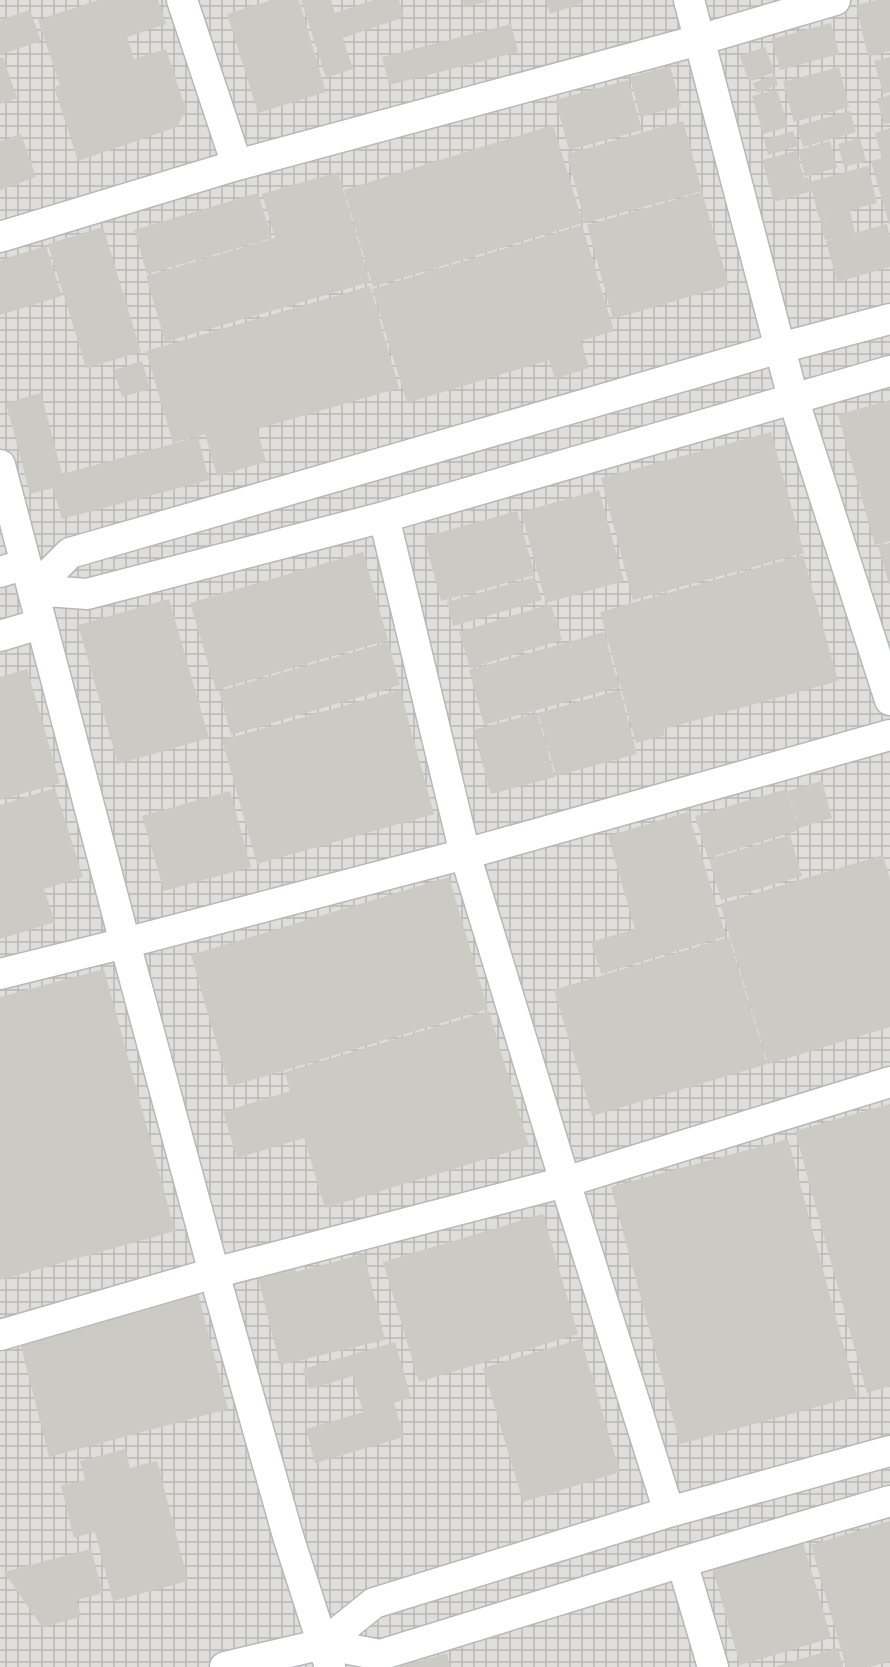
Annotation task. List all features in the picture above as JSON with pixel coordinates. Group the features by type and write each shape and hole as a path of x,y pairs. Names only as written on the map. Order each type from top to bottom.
{"street":[{"path":"182,0 237,165"},
{"path":"689,0 793,398 890,700"},
{"path":"0,237 237,165 699,40 835,0"},
{"path":"20,575 70,553 780,348 890,319"},
{"path":"20,575 87,594 384,517 890,371"},
{"path":"0,465 20,575 40,624 214,1273 288,1536 326,1655"},
{"path":"384,517 465,854 669,1512"},
{"path":"0,636 40,624"},
{"path":"0,974 465,854 890,735"},
{"path":"0,1335 214,1273 565,1182 890,1082"},
{"path":"326,1655 374,1603 669,1512 890,1451"},
{"path":"225,1667 326,1655 380,1655 890,1501"},
{"path":"682,1562 713,1667"}],"shaded area":[{"path":"0,0 890,0 890,1667 0,1667"}],"building":[{"path":"98,0 158,0 166,24 127,37 134,59 166,49 186,110 177,127 78,161 54,87 60,85 38,20"},
{"path":"272,0 299,0 326,92 258,113 227,14"},
{"path":"301,0 331,0 335,13 373,0 399,0 404,17 343,38 353,69 326,78"},
{"path":"463,0 489,0 490,1 465,7"},
{"path":"546,0 581,0 582,3 550,14"},
{"path":"877,0 890,0 890,51 868,57 856,5"},
{"path":"30,10 41,41 0,55 0,20"},
{"path":"831,23 839,54 780,70 772,39"},
{"path":"511,24 518,52 389,85 382,57"},
{"path":"765,47 775,72 749,82 740,56"},
{"path":"3,57 17,98 0,104 0,58"},
{"path":"890,57 890,92 883,94 874,61"},
{"path":"670,66 681,106 640,117 630,77"},
{"path":"839,67 849,107 794,122 783,82"},
{"path":"775,75 778,85 757,93 753,83"},
{"path":"628,80 642,130 569,150 555,100"},
{"path":"777,89 788,127 763,134 752,96"},
{"path":"890,95 890,123 884,124 877,99"},
{"path":"850,111 856,132 803,147 797,126"},
{"path":"683,121 702,191 585,223 567,154"},
{"path":"553,125 583,223 373,287 344,190"},
{"path":"890,128 889,224 871,161 882,158 875,133"},
{"path":"793,131 798,146 768,155 764,140"},
{"path":"21,134 36,177 0,190 0,141"},
{"path":"860,138 866,161 844,167 838,144"},
{"path":"830,141 837,168 805,176 798,150"},
{"path":"796,151 804,178 808,177 809,182 868,166 877,203 850,210 855,233 887,224 890,238 890,267 837,282 826,241 834,239 825,240 820,219 829,215 819,218 812,191 774,202 762,160"},
{"path":"338,172 370,282 165,342 146,276 275,238 262,194"},
{"path":"702,192 729,285 613,319 587,225"},
{"path":"258,193 272,238 147,274 134,230"},
{"path":"582,225 614,331 581,341 589,368 555,379 549,360 407,403 372,289"},
{"path":"103,227 141,352 86,368 48,244"},
{"path":"46,246 62,296 0,315 0,260"},
{"path":"370,286 399,388 257,429 266,462 217,476 205,434 173,443 146,351"},
{"path":"142,361 150,389 122,397 114,370"},
{"path":"41,393 62,474 198,437 209,480 62,519 53,488 30,494 6,403"},
{"path":"890,400 890,541 875,545 838,415"},
{"path":"771,432 804,553 633,600 601,478"},
{"path":"599,490 624,581 546,603 521,512"},
{"path":"517,511 535,575 441,601 424,537"},
{"path":"890,543 890,584 889,584 878,546"},
{"path":"363,552 388,640 216,690 190,603"},
{"path":"803,555 838,681 664,729 665,735 636,743 600,612"},
{"path":"535,577 542,600 453,626 447,602"},
{"path":"169,599 209,738 118,764 78,625"},
{"path":"551,604 562,640 470,668 459,632"},
{"path":"604,632 619,687 484,725 469,670"},
{"path":"388,642 400,685 231,735 219,691"},
{"path":"27,669 60,783 0,800 0,677"},
{"path":"400,690 434,814 257,864 222,740"},
{"path":"620,690 637,754 556,776 538,713"},
{"path":"537,713 555,777 491,794 473,730"},
{"path":"822,781 832,818 799,828 788,791"},
{"path":"55,788 83,877 44,889 55,922 0,939 0,805"},
{"path":"787,789 799,830 708,858 695,816"},
{"path":"230,791 251,867 164,891 142,816"},
{"path":"688,812 726,936 601,974 591,942 635,929 608,836"},
{"path":"790,835 802,876 721,900 709,859"},
{"path":"883,855 890,879 890,1027 768,1064 720,904"},
{"path":"449,877 488,1009 229,1087 191,955"},
{"path":"729,937 767,1064 592,1116 554,990"},
{"path":"104,969 175,1231 0,1280 0,997"},
{"path":"489,1011 529,1146 325,1208 304,1138 237,1158 223,1112 290,1091 285,1072"},
{"path":"890,1104 890,1386 867,1393 795,1131"},
{"path":"788,1139 857,1396 680,1444 611,1187"},
{"path":"543,1214 578,1334 419,1382 383,1262"},
{"path":"364,1254 385,1340 280,1365 258,1278 295,1269 296,1272"},
{"path":"198,1294 228,1409 49,1457 20,1342"},
{"path":"581,1339 620,1472 523,1502 483,1368"},
{"path":"395,1342 411,1398 394,1403 404,1437 315,1463 306,1429 363,1412 353,1376 310,1389 303,1369"},
{"path":"125,1449 130,1468 157,1461 188,1581 113,1601 95,1532 74,1538 61,1486 85,1480 80,1461"},
{"path":"890,1521 890,1661 870,1667 846,1667 811,1545"},
{"path":"801,1536 831,1638 740,1665 711,1563"},
{"path":"91,1549 103,1593 77,1600 81,1617 42,1627 4,1572"},
{"path":"838,1648 843,1667 777,1667 777,1666"},
{"path":"447,1653 450,1667 400,1667 400,1666"}]}
